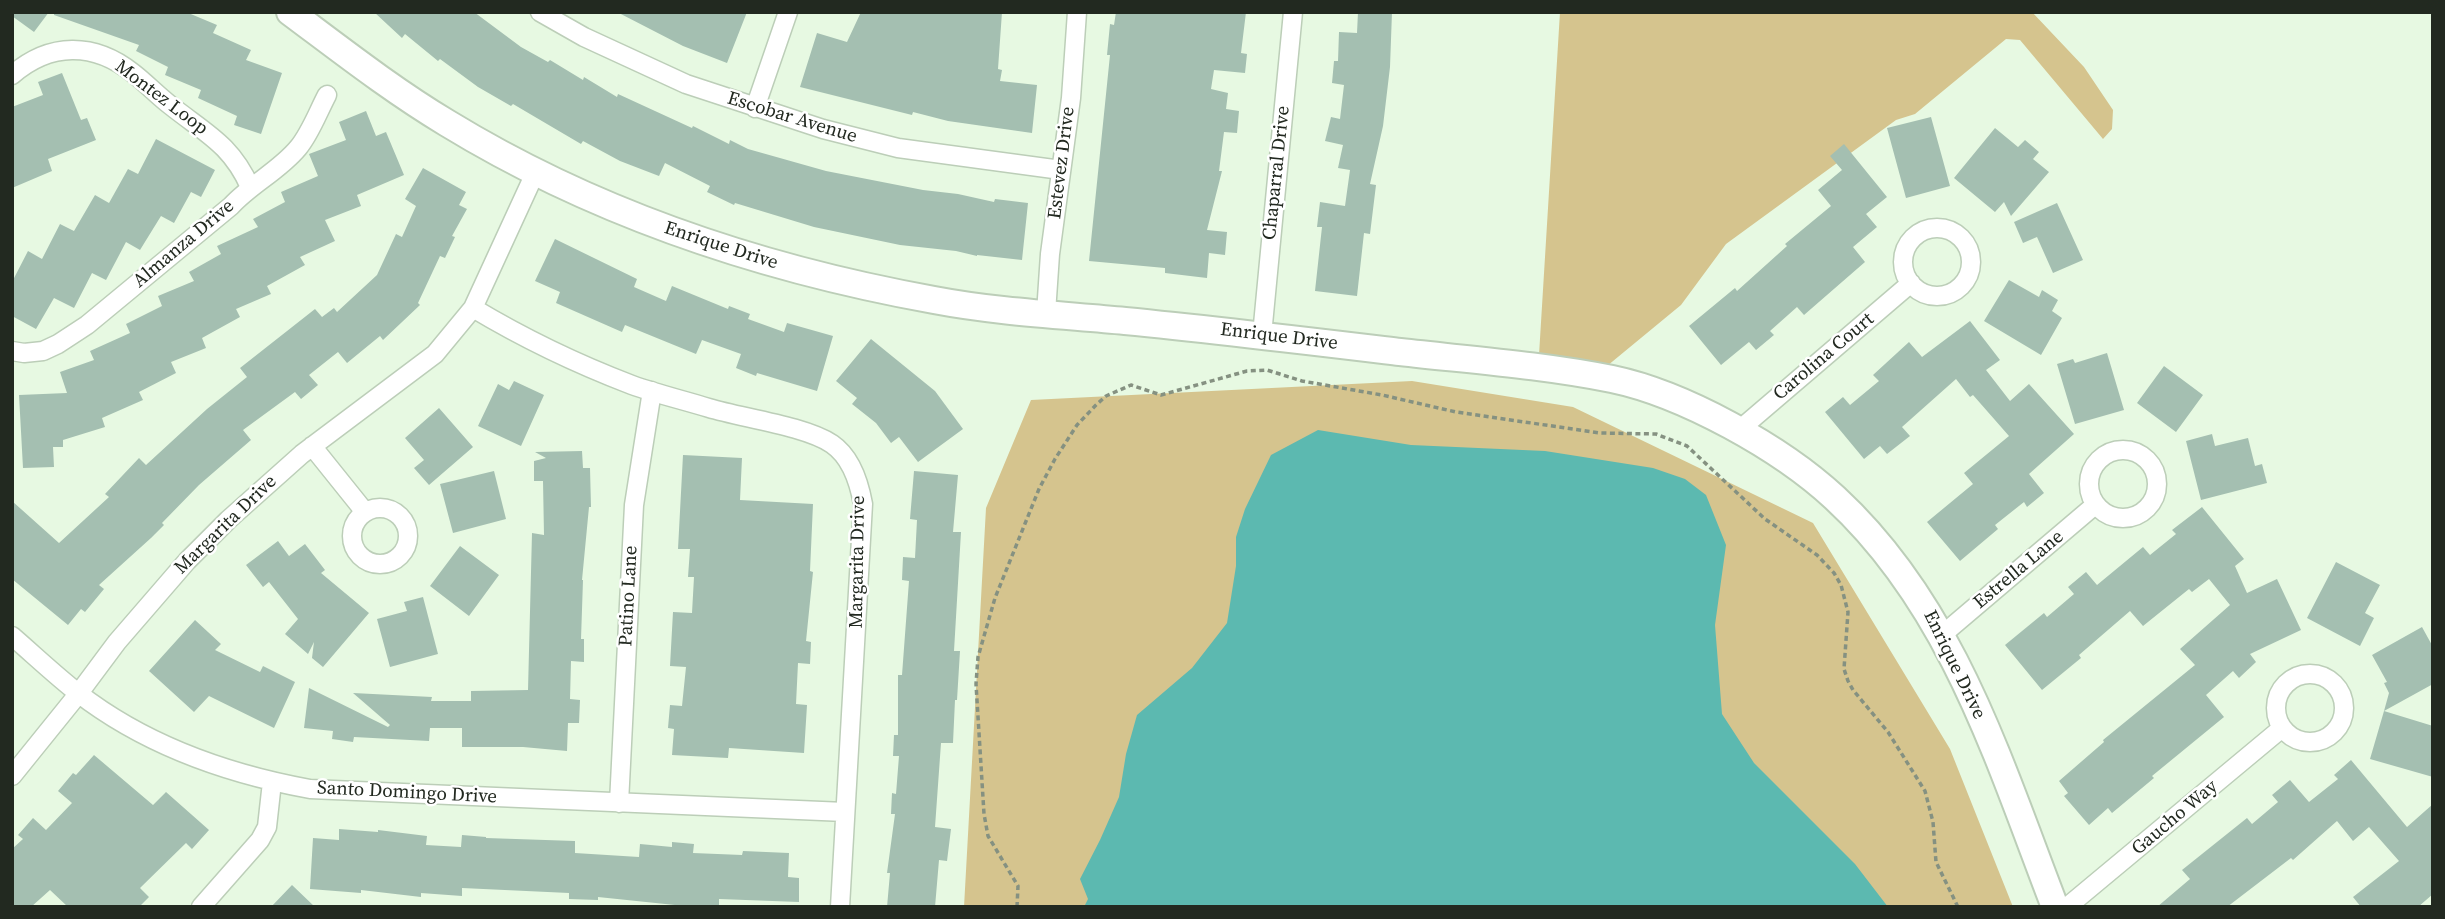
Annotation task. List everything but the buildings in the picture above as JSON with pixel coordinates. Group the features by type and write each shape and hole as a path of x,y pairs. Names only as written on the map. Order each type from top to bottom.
{"street":[{"name":"Enrique Drive","path":"290,12 364,67 447,123 536,172 627,214 688,237 771,263 939,301 1262,334 1545,368 1617,380 1659,393 1738,430 1800,469 1868,530 1894,561 1942,635 1989,740 2055,907"},
{"name":"Escobar Avenue","path":"540,12 640,65 755,108 823,129 898,148 1061,170"},
{"path":"755,108 788,12"},
{"name":"Estevez Drive","path":"1046,313 1072,86 1077,12"},
{"name":"Chaparral Drive","path":"1262,334 1293,12"},
{"name":"Montez Loop","path":"12,75 34,58 58,50 82,50 108,57 132,72 162,99 227,148 241,166 250,187"},
{"name":"Almanza Drive","path":"12,351 43,351 87,325 231,206 250,187 283,163 299,147 327,95"},
{"name":"Margarita Drive","path":"12,776 79,694 117,642 187,561 228,520 312,446 435,354 473,308 536,172"},
{"name":"Carolina Court","path":"1738,430 1911,283"},
{"name":"Margarita Drive","path":"473,308 511,331 632,385 715,410 815,435 834,445 847,460 859,482 863,504 841,907"},
{"name":"Patino Lane","path":"619,803 634,505 652,391"},
{"path":"312,446 365,512"},
{"name":"Estrella Lane","path":"1942,635 2095,505"},
{"name":"Santo Domingo Drive","path":"12,636 79,694 122,723 219,768 272,782 310,789 845,812"},
{"name":"Gaucho Way","path":"2067,907 2282,729"},
{"path":"201,907 249,856 260,840 267,827 272,782"}],"path":[{"path":"1017,907 1018,886 988,836 984,814 976,684 978,657 985,629 1039,489 1077,425 1096,405 1121,388 1131,385 1161,395 1258,370 1456,412 1600,433 1656,434 1687,446 1765,519 1817,555 1834,573 1845,596 1847,612 1844,669 1848,681 1888,732 1924,791 1930,807 1936,862 1958,907"}],"shaded area":[{"path":"1560,12 2032,12 2084,67 2113,110 2112,129 2103,139 2020,40 2006,39 1915,114 1896,120 1726,244 1681,305 1607,366 1539,355"},
{"path":"1412,381 1573,407 1813,523 1950,749 2013,907 964,907 986,508 1031,400"}],"water":[{"path":"1318,430 1411,445 1545,451 1653,468 1685,479 1706,495 1726,545 1715,625 1722,714 1754,763 1855,864 1888,907 1084,907 1088,899 1080,879 1119,797 1126,754 1137,715 1192,668 1227,623 1236,566 1236,537 1245,509 1271,455"}]}
